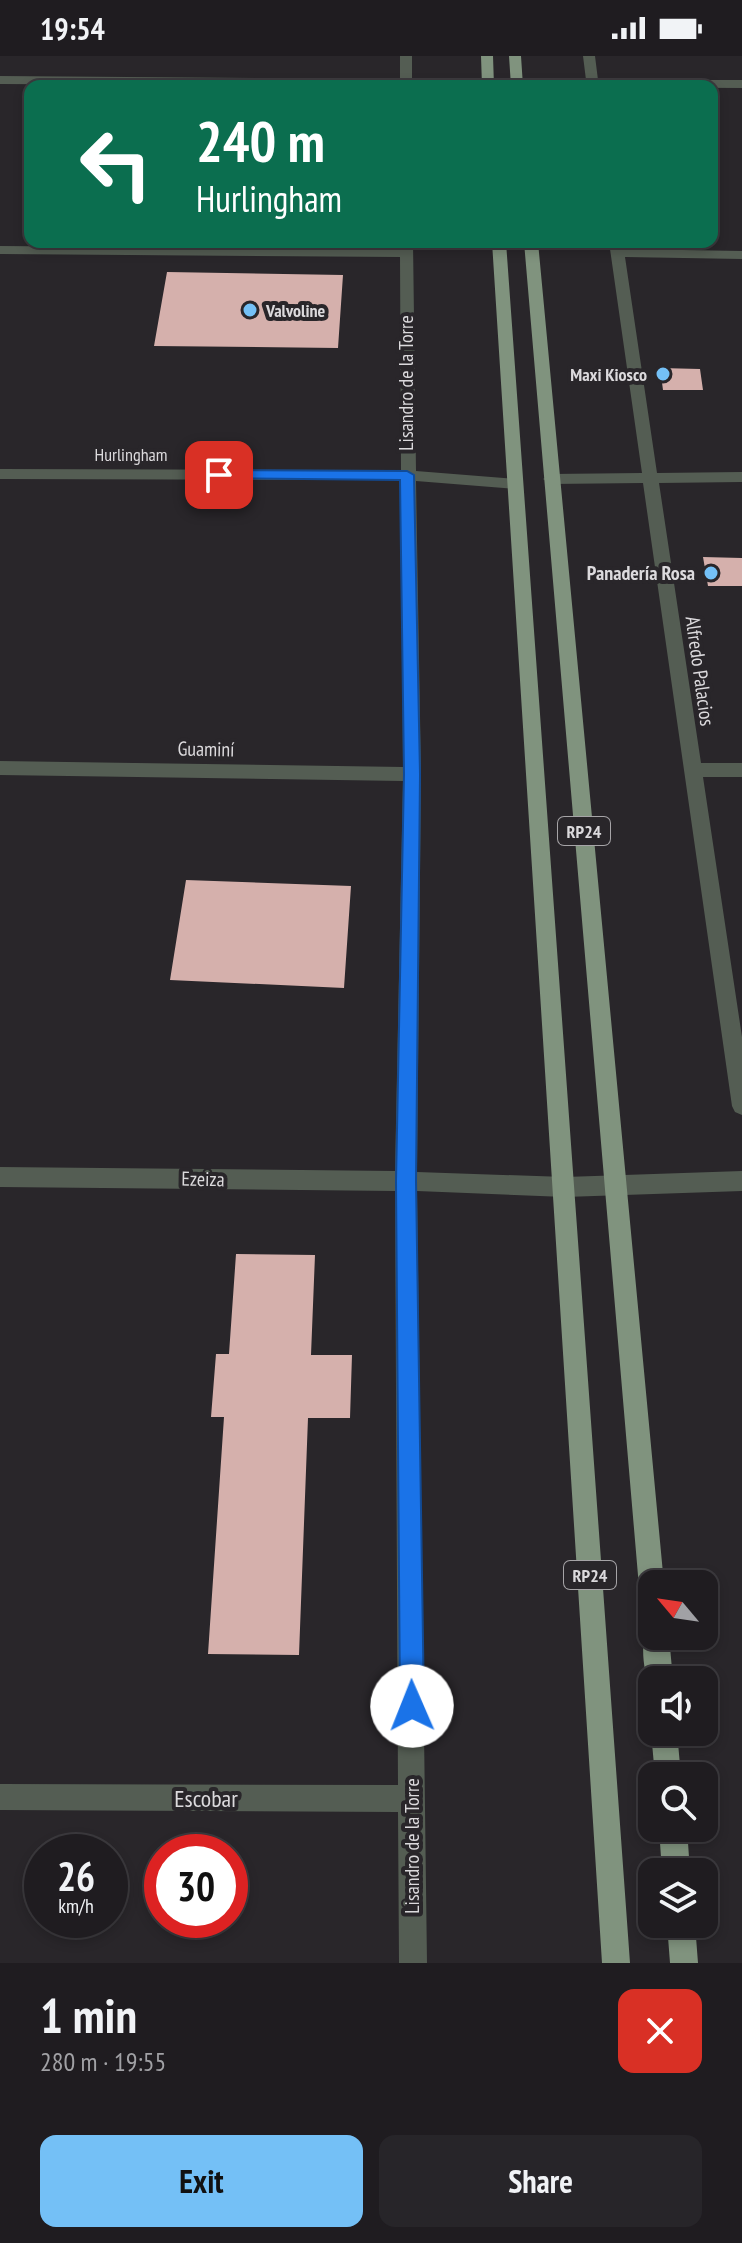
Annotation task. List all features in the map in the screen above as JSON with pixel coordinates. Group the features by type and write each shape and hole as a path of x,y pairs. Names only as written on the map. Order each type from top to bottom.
{"main road":[{"path":"487,56 488,80"},
{"path":"515,56 517,80"},
{"name":"RP24","path":"499,248 616,1963"},
{"name":"RP24","path":"532,248 650,1570"},
{"path":"682,1938 684,1963"}],"street":[{"path":"406,56 406,80"},
{"path":"589,56 592,80"},
{"path":"0,80 24,80"},
{"path":"718,84 742,84"},
{"path":"0,250 406,248"},
{"name":"Lisandro de la Torre","path":"406,248 412,774 406,1181 413,1963"},
{"path":"617,248 742,255"},
{"name":"Alfredo Palacios","path":"617,248 742,1106"},
{"name":"Hurlingham","path":"0,474 407,475 515,484"},
{"path":"551,479 742,477"},
{"name":"Guaminí","path":"0,768 412,774"},
{"path":"691,770 742,770"},
{"name":"Ezeiza","path":"0,1177 406,1181 565,1187 742,1181"},
{"name":"Escobar","path":"0,1797 413,1799"}],"building":[{"name":"Valvoline","path":"167,272 343,275 338,348 154,346"},
{"path":"660,368 700,369 703,390 663,390"},
{"path":"703,557 742,558 742,586 708,586"},
{"path":"186,880 351,886 344,988 170,980"},
{"path":"236,1254 315,1255 311,1355 352,1355 350,1418 308,1418 299,1655 208,1654 224,1417 211,1417 216,1354 229,1354"}],"place":[{"name":"Valvoline","path":"250,310"},
{"name":"Maxi Kiosco","path":"663,374"},
{"name":"Panadería Rosa","path":"711,573"}],"route":[{"path":"219,475 407,475 412,774 406,1181 412,1706"}]}
